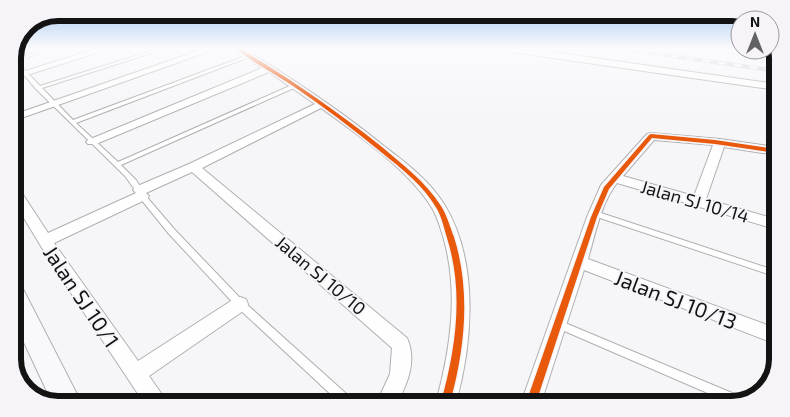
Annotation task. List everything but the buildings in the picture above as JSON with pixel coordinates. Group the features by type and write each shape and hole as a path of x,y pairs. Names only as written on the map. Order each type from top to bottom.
{"street":[{"path":"24,73 39,68"},
{"path":"21,115 156,68"},
{"path":"647,68 769,86"},
{"path":"92,142 269,69 347,121 419,182 439,207 450,236 459,267 462,296 461,331 454,376 448,396"},
{"path":"44,241 322,104"},
{"path":"532,396 606,188 651,136 720,142 769,149"},
{"path":"698,202 720,142"},
{"name":"Jalan SJ 10/10","path":"193,167 401,344 404,362 398,381 390,396"},
{"name":"Jalan SJ 10/14","path":"616,178 698,202 769,219"},
{"name":"Jalan SJ 10/1","path":"21,203 44,241 151,396"},
{"name":"Jalan SJ 10/13","path":"579,262 769,333"},
{"path":"136,374 240,304"},
{"path":"21,310 64,396"}],"lane":[{"path":"38,88 100,68"},
{"path":"73,122 206,68"},
{"path":"21,69 53,104 117,165 172,232 240,304 340,396"},
{"path":"117,165 294,86"},
{"path":"596,214 769,272"},
{"path":"558,324 726,396"}],"railway":[{"path":"759,68 769,70"}],"cycle path":[{"path":"268,68 312,97 365,136 412,176 438,206 445,220 453,245 460,285 461,305 458,344 448,396"},
{"path":"533,396 594,217 606,188 651,136 715,142 769,150"}]}
